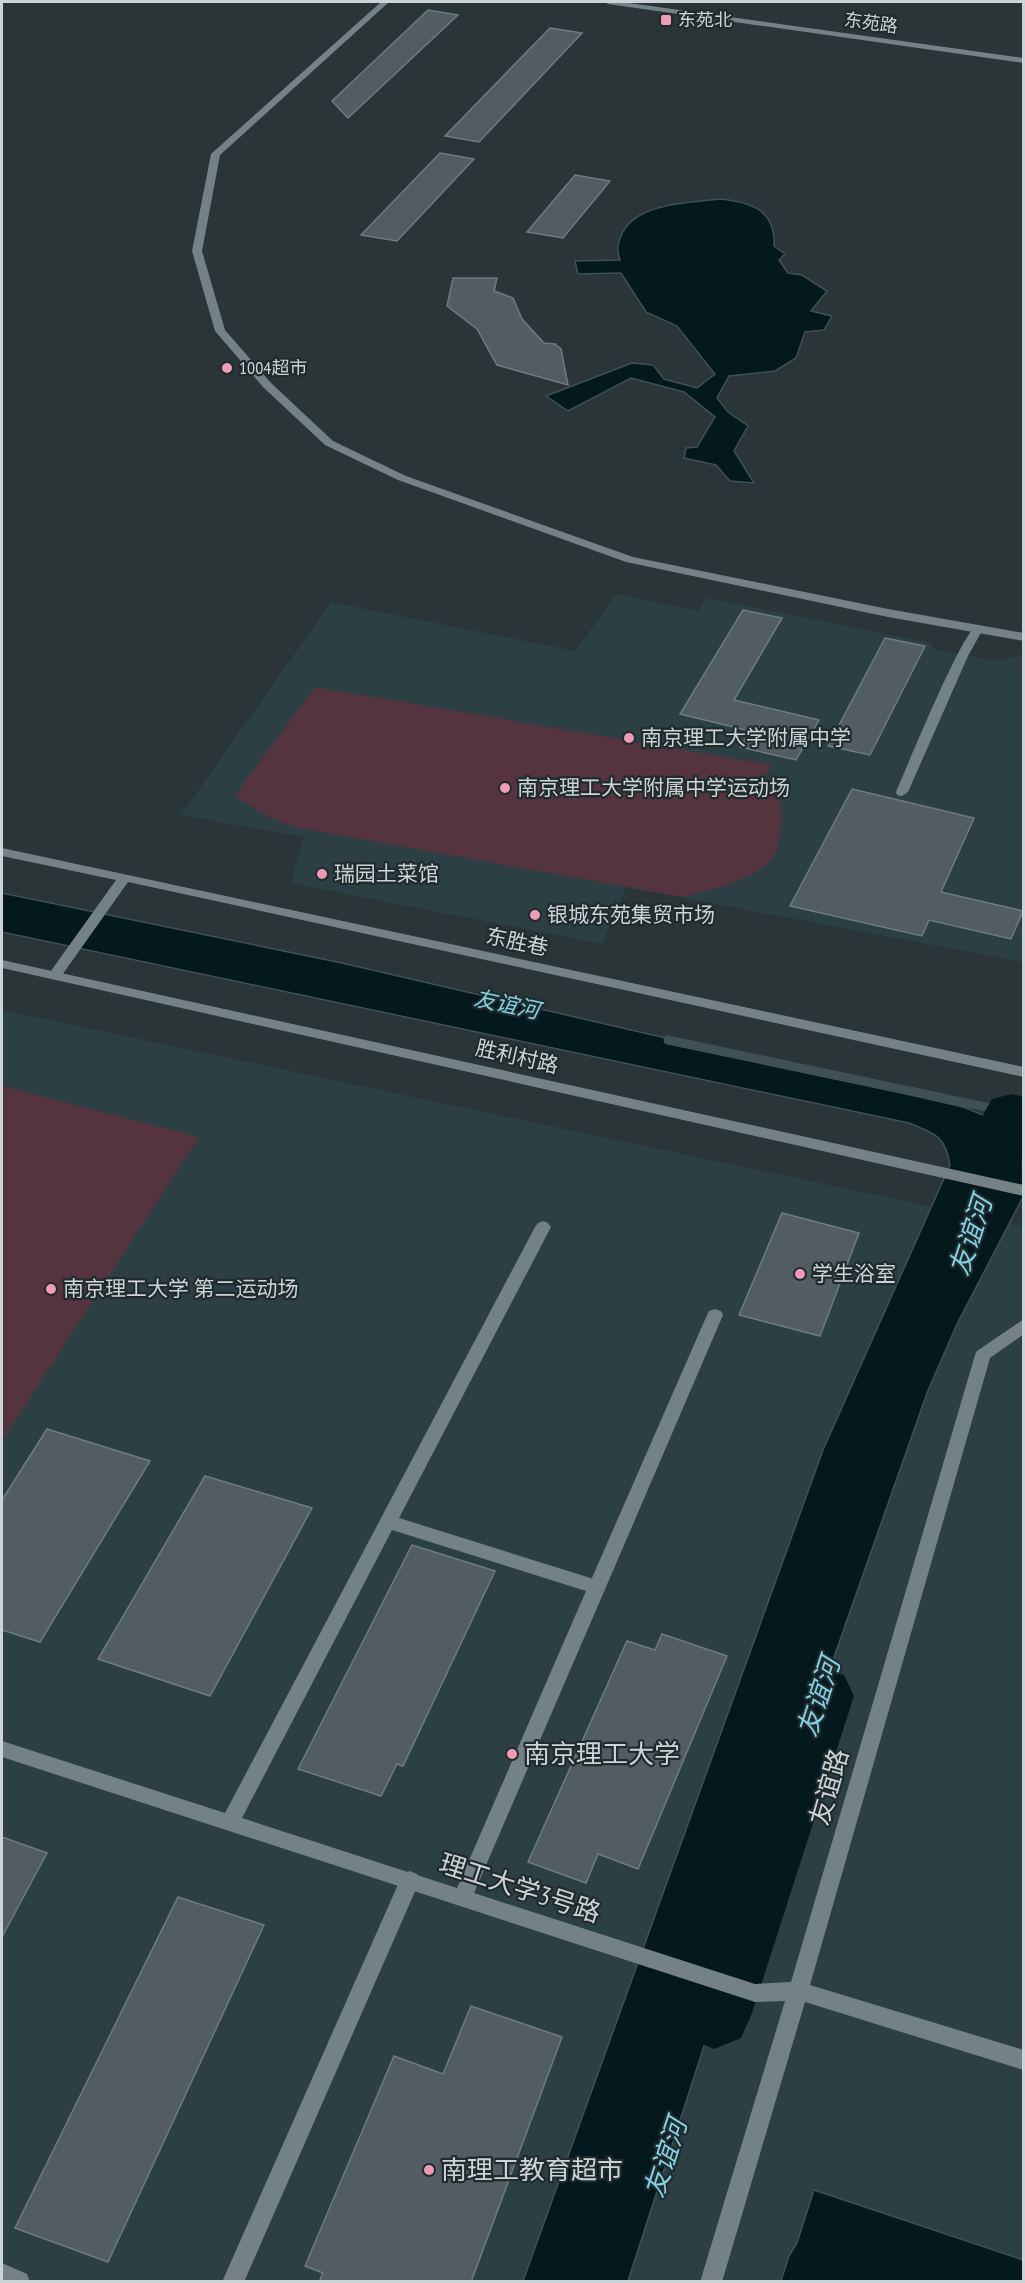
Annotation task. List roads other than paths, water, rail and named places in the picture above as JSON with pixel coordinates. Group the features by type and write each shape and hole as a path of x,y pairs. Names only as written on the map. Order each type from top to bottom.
{"street":[{"path":"385,2 216,154 197,251 220,331 267,385 329,443 402,478 630,560 888,613 1023,637"},
{"name":"东苑路","path":"608,2 1023,61"},
{"path":"902,792 962,656 977,629"},
{"name":"东胜巷","path":"2,852 125,877 816,1030 1023,1072"},
{"path":"55,975 125,877"},
{"name":"胜利村路","path":"2,964 1023,1191"},
{"path":"230,1822 543,1227"},
{"path":"462,1898 715,1315"},
{"name":"友谊路","path":"711,2282 983,1355 1023,1325"},
{"path":"388,1522 597,1587"},
{"name":"理工大学3号路","path":"2,1749 755,1993 798,1991 1023,2060"},
{"path":"233,2282 410,1880"},
{"path":"2,2274 19,2282"}],"water":[{"path":"720,199 751,206 766,216 774,234 774,246 785,254 779,260 788,273 802,275 827,291 811,311 832,316 824,330 805,332 796,358 775,371 729,376 717,398 728,412 748,426 734,451 754,483 730,481 716,465 684,458 686,448 697,447 715,417 684,392 631,378 568,411 546,396 632,363 653,365 664,379 697,388 715,374 677,326 646,312 621,273 578,274 575,261 620,260 618,248 623,232 632,221 645,213 675,204"},
{"path":"2,893 342,963 963,1107 1006,1124 1022,1142 1023,1197 957,1324 927,1393 783,1802 628,2281 523,2281 823,1450 950,1165 945,1147 942,1141 932,1133 909,1123 2,932"},
{"path":"814,2190 1023,2260 1023,2281 781,2281 789,2256 797,2243"}],"waterway":[{"name":"友谊河","path":"668,1040 1024,1115"},
{"name":"友谊河","path":"983,1201 1012,1113"},
{"name":"友谊河","path":"714,2013 819,1696"}],"place":[{"name":"东苑北","path":"666,20"},
{"name":"1004超市","path":"227,368"},
{"name":"南京理工大学附属中学","path":"629,738"},
{"name":"南京理工大学附属中学运动场","path":"505,788"},
{"name":"瑞园土菜馆","path":"322,874"},
{"name":"银城东苑集贸市场","path":"535,915"},
{"name":"学生浴室","path":"800,1274"},
{"name":"南京理工大学 第二运动场","path":"51,1289"},
{"name":"南京理工大学","path":"512,1754"},
{"name":"南理工教育超市","path":"429,2170"}]}
